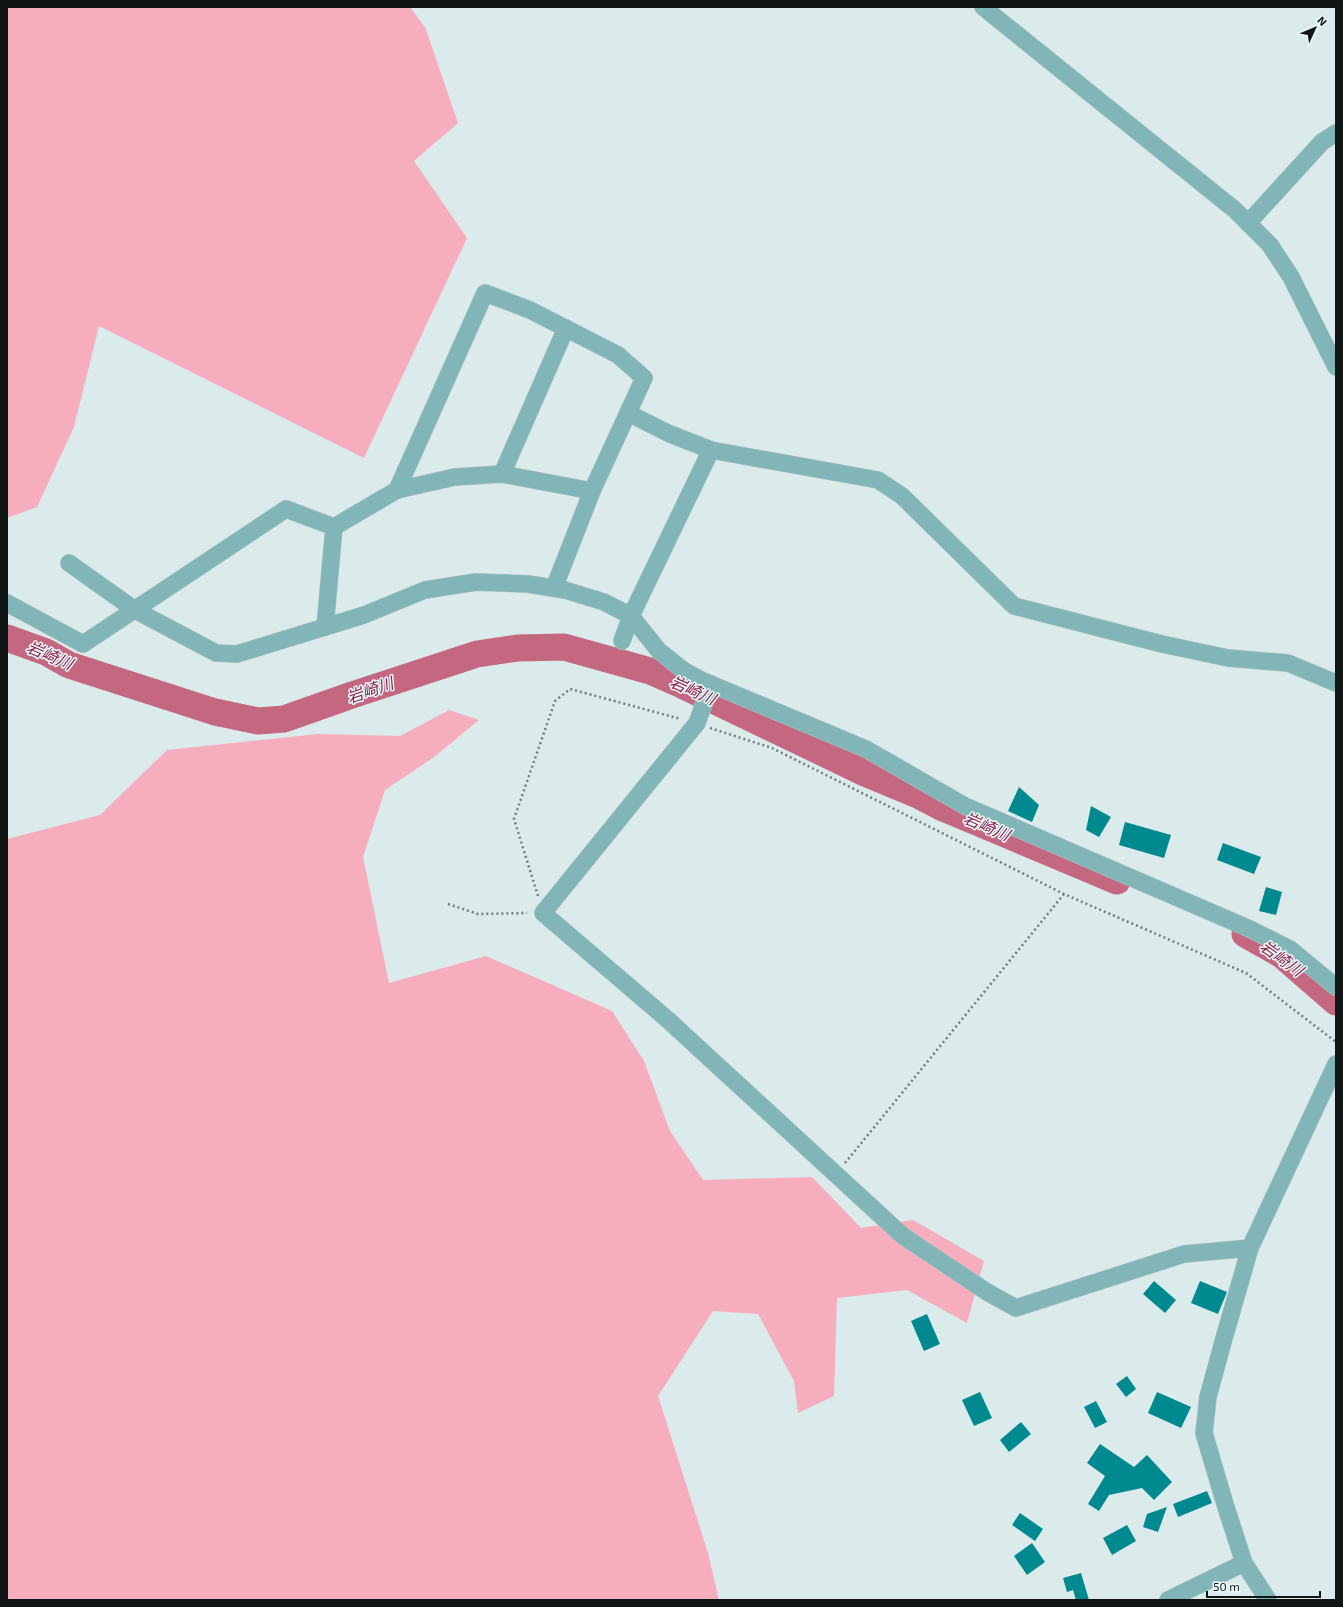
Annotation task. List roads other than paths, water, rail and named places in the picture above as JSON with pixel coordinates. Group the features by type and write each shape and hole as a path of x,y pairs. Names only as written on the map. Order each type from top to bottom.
{"street":[{"path":"983,7 1235,210 1270,245 1291,277 1336,367"},
{"path":"1248,223 1322,142 1336,133"},
{"path":"397,490 485,293 530,310 618,355 644,378 592,491 554,588"},
{"path":"502,474 566,328"},
{"path":"628,414 670,434 711,450 878,480 902,496 1014,606 1162,644 1228,658 1288,663 1336,683"},
{"path":"622,641 631,616 711,450"},
{"path":"334,527 397,490 455,477 502,474 592,491"},
{"path":"7,603 83,644 286,509 334,527"},
{"path":"325,627 334,527"},
{"path":"69,563 134,610 216,653 237,654 364,615 425,590 476,582 528,584 554,588 604,602 631,616 659,651 683,670 711,684 866,749 965,806 1250,929 1290,949 1336,987"},
{"path":"711,684 697,724 543,913 667,1019 903,1236 987,1292 1016,1308 1184,1254 1250,1248"},
{"path":"1268,1600 1244,1563 1204,1433 1208,1397 1222,1342 1250,1248 1336,1064"},
{"path":"1168,1600 1244,1563"}],"waterway":[{"name":"岩崎川","path":"7,638 46,652 69,665 215,712 258,721 284,719 477,654 518,648 564,647 650,671 865,773 918,795 941,807 1117,881"},
{"name":"岩崎川","path":"1245,934 1282,955 1336,1002"}]}
